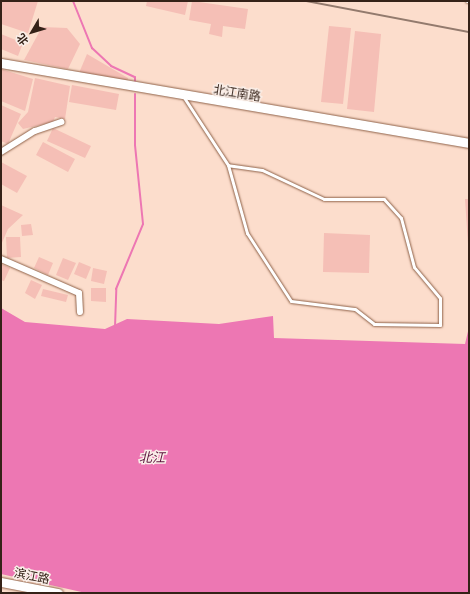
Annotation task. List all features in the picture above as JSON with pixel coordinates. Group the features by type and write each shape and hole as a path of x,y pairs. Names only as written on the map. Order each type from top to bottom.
{"street":[{"name":"北江南路","path":"1,63 182,96 469,143"},
{"path":"2,150 35,131 62,122"},
{"path":"1,259 79,293 80,312"},
{"name":"滨江路","path":"1,582 58,593"}],"lane":[{"path":"182,96 228,165 247,233 291,301 355,309 374,324 440,325 440,298 414,268 401,218 384,199 324,199 262,170 228,165"}],"water":[{"name":"北江","path":"1,308 25,322 105,329 127,319 219,324 273,316 274,338 465,344 469,327 469,593 86,593 1,574"}],"building":[{"path":"1,1 38,1 28,33 1,24"},
{"path":"147,1 188,1 185,15 146,6"},
{"path":"192,1 248,9 245,29 223,26 222,37 209,34 211,24 189,20"},
{"path":"329,26 351,28 343,104 321,102"},
{"path":"42,27 67,28 80,44 68,69 24,60"},
{"path":"355,31 381,34 374,112 347,109"},
{"path":"1,34 23,43 18,56 1,49"},
{"path":"87,54 128,78 127,82 79,73"},
{"path":"1,69 33,79 25,111 1,101"},
{"path":"35,78 70,86 65,119 55,117 53,122 23,129 18,123 28,112"},
{"path":"72,85 119,94 116,110 69,102"},
{"path":"1,105 21,114 8,144 1,141"},
{"path":"53,128 91,146 85,158 47,141"},
{"path":"43,142 75,159 68,172 36,155"},
{"path":"1,162 27,176 17,193 1,184"},
{"path":"465,199 469,199 469,244 468,244"},
{"path":"1,205 23,215 8,229 1,245"},
{"path":"31,224 33,235 22,236 21,225"},
{"path":"324,233 370,235 369,273 323,272"},
{"path":"6,237 20,237 21,257 7,258"},
{"path":"39,257 53,263 48,275 34,268"},
{"path":"63,258 76,263 68,280 56,275"},
{"path":"79,262 91,267 86,279 74,274"},
{"path":"1,264 10,268 4,281 1,280"},
{"path":"93,268 107,271 104,284 91,281"},
{"path":"31,280 42,285 35,299 25,293"},
{"path":"91,288 106,288 106,302 91,301"},
{"path":"43,289 68,295 66,302 41,296"}],"waterway":[{"path":"73,1 92,48 111,66 135,77 135,81"},
{"path":"115,327 116,289 143,224 135,145 135,94"}],"railway":[{"path":"306,1 469,32"}]}
